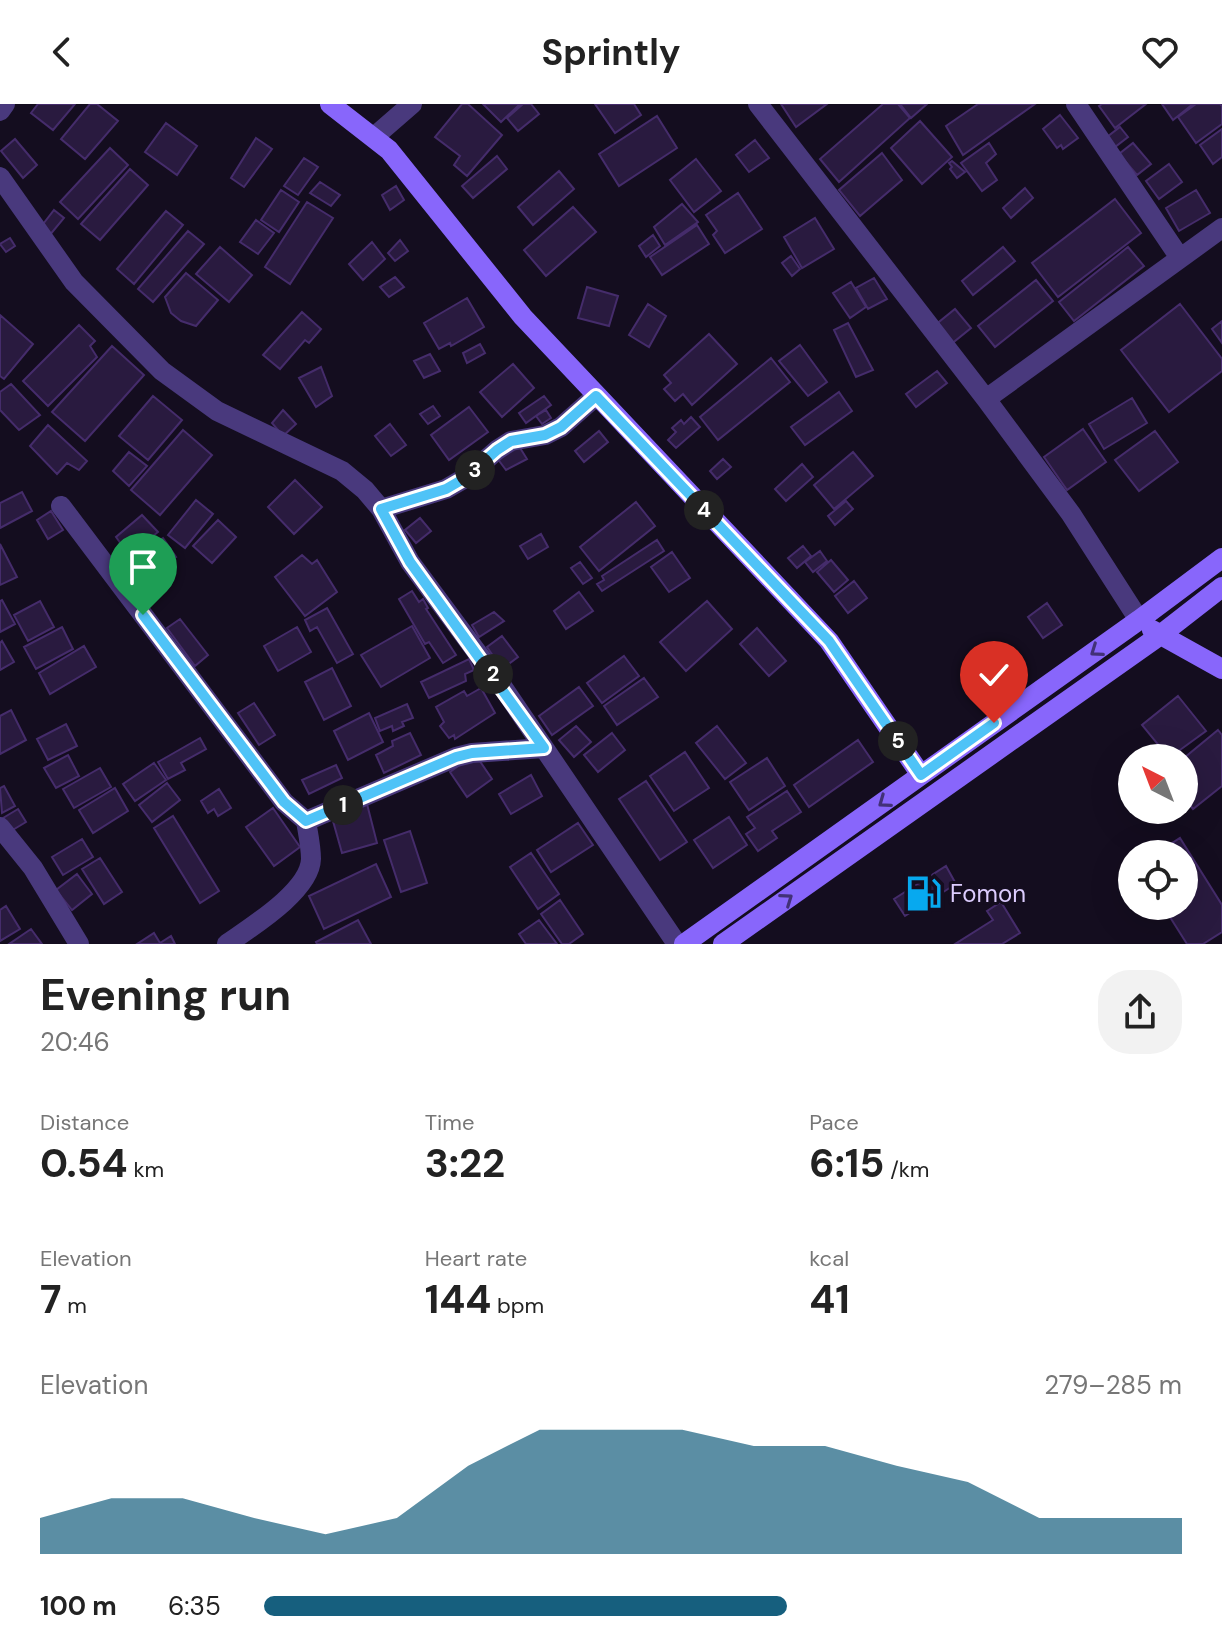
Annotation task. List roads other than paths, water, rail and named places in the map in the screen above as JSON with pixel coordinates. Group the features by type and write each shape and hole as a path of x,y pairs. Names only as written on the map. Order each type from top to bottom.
{"main road":[{"path":"330,104 374,137 410,173 505,296 829,641 921,775"},
{"path":"684,944 1222,558"},
{"path":"723,944 1221,591 1203,572"},
{"path":"1139,620 1159,636 1222,669"}],"street":[{"path":"0,111 5,104"},
{"path":"374,137 412,104"},
{"path":"758,104 1071,514 1139,620"},
{"path":"1076,104 1180,258"},
{"path":"0,177 74,282 162,371 217,411 342,471 365,490 381,509 410,562 544,748 677,944"},
{"path":"986,399 1222,228"},
{"path":"381,509 446,489 465,478 511,441 545,435 561,427 596,396"},
{"path":"61,506 284,802 306,821 311,860 309,872 300,886 227,944"},
{"path":"306,821 456,757 544,748"},
{"path":"0,827 33,868 79,944"}],"place":[{"name":"Fomon","path":"924,894"}]}
